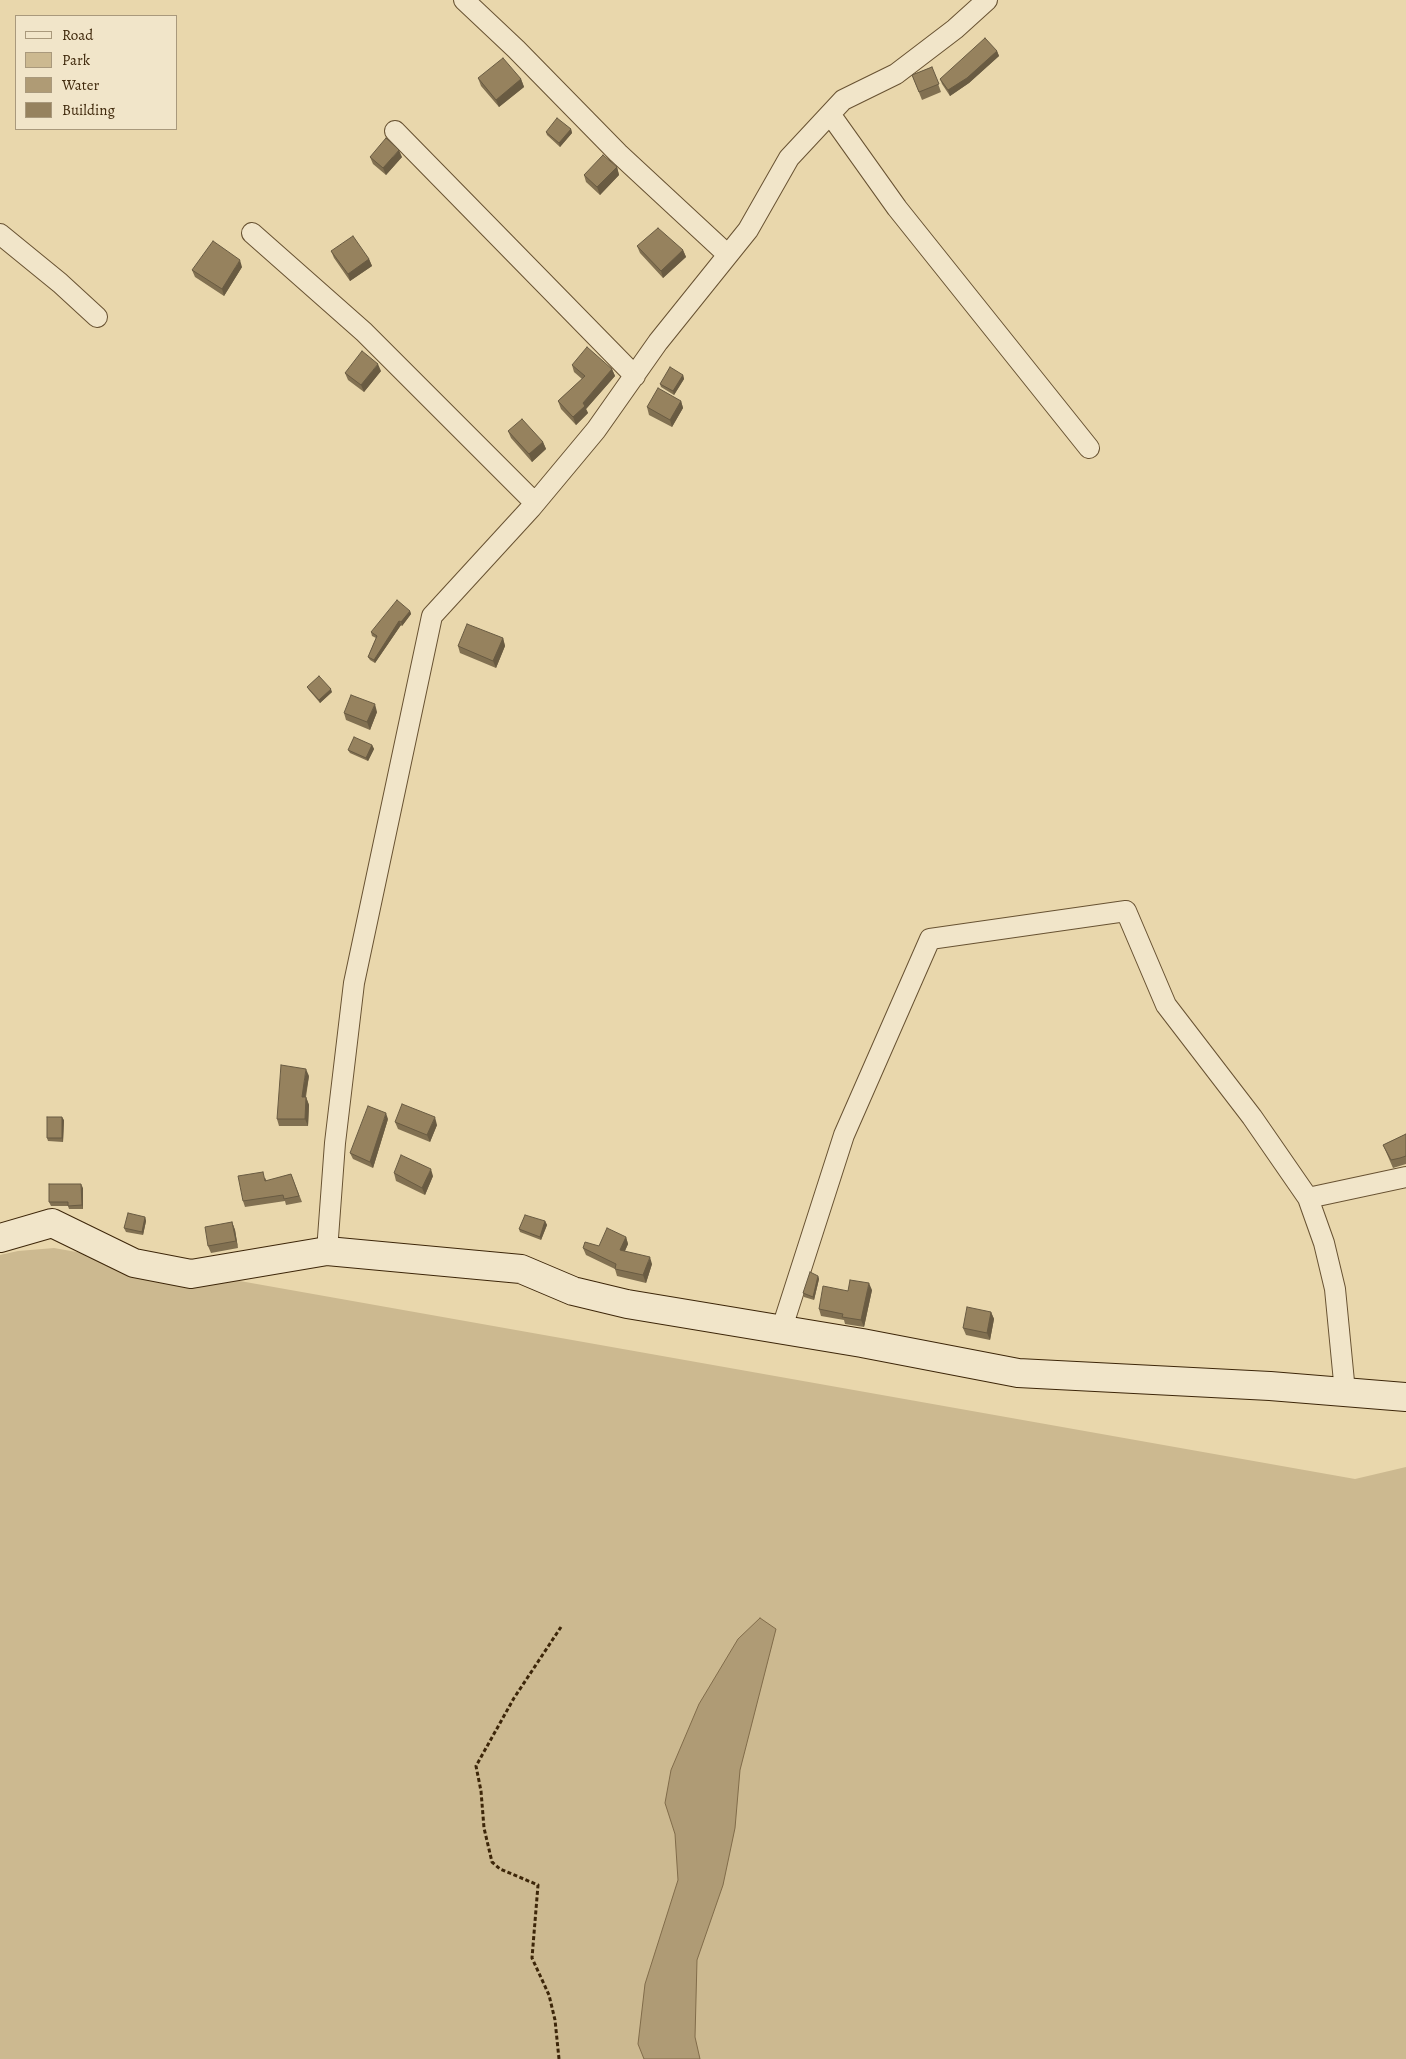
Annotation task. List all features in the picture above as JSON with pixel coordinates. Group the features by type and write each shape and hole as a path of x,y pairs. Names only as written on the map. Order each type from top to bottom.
{"main road":[{"path":"0,1238 52,1223 134,1263 191,1274 327,1251 521,1269 572,1291 618,1302 781,1331 862,1343 1018,1373 1270,1386 1406,1397"}],"street":[{"path":"464,0 516,49 618,153 728,255"},
{"path":"327,1251 335,1143 354,983 432,616 535,503 596,430 658,342 748,230 789,158 843,100 896,74 955,29 987,0"},
{"path":"830,114 897,208 1089,448"},
{"path":"395,131 634,376"},
{"path":"252,233 364,332 535,503"},
{"path":"0,234 60,283 96,317"},
{"path":"781,1331 844,1136 930,939 1126,911 1166,1004 1252,1117 1308,1198 1324,1243 1335,1289 1346,1392"},
{"path":"1308,1198 1406,1177"}],"path":[{"path":"559,2059 555,2020 549,1994 532,1958 538,1885 500,1869 492,1862 484,1828 481,1791 476,1766 514,1698 561,1627"}],"green space":[{"path":"54,1248 1355,1479 1406,1467 1406,2059 0,2059 0,1255 18,1251"}],"water":[{"path":"760,1618 776,1629 740,1770 735,1828 723,1885 697,1960 695,2037 700,2059 644,2059 638,2044 645,1984 678,1880 675,1834 665,1803 671,1770 699,1704 738,1639"}],"building":[{"path":"985,38 997,51 967,78 948,90 940,79"},
{"path":"503,58 521,79 496,100 478,78"},
{"path":"932,67 939,84 919,92 912,75"},
{"path":"557,118 571,129 559,143 546,132"},
{"path":"386,138 399,150 383,168 370,157"},
{"path":"603,155 617,167 597,187 584,175"},
{"path":"658,228 683,250 661,271 637,246"},
{"path":"353,236 369,259 348,274 331,251"},
{"path":"213,241 240,260 222,289 192,270"},
{"path":"587,347 612,369 583,403 585,406 573,417 558,401 585,376 572,365"},
{"path":"362,351 378,364 361,385 345,373"},
{"path":"670,367 683,375 673,391 660,384"},
{"path":"658,388 681,401 670,420 647,407"},
{"path":"522,419 543,442 529,454 508,431"},
{"path":"397,600 410,611 401,622 399,621 374,660 368,657 377,636 371,632"},
{"path":"467,624 503,638 493,661 458,646"},
{"path":"319,676 331,689 319,700 307,687"},
{"path":"351,695 375,704 367,722 344,713"},
{"path":"354,737 372,745 366,758 348,750"},
{"path":"281,1065 306,1069 302,1097 306,1097 305,1119 277,1119"},
{"path":"402,1104 435,1117 427,1135 395,1122"},
{"path":"368,1106 386,1113 370,1162 350,1153"},
{"path":"47,1117 62,1117 62,1138 47,1138"},
{"path":"1406,1134 1406,1156 1391,1160 1383,1145"},
{"path":"401,1155 431,1169 422,1188 394,1173"},
{"path":"263,1172 265,1181 291,1174 299,1196 284,1199 283,1195 243,1201 238,1176"},
{"path":"49,1184 81,1184 82,1205 68,1206 68,1202 49,1202"},
{"path":"128,1213 145,1217 142,1232 124,1228"},
{"path":"525,1215 545,1221 540,1237 519,1229"},
{"path":"232,1222 236,1241 208,1246 205,1227"},
{"path":"607,1228 626,1237 620,1250 650,1257 643,1275 615,1269 616,1264 583,1248 585,1242 599,1246"},
{"path":"810,1272 818,1276 813,1297 803,1293"},
{"path":"850,1280 869,1283 861,1320 842,1317 843,1314 819,1309 823,1286 848,1291"},
{"path":"967,1307 991,1312 987,1333 963,1328"}]}
